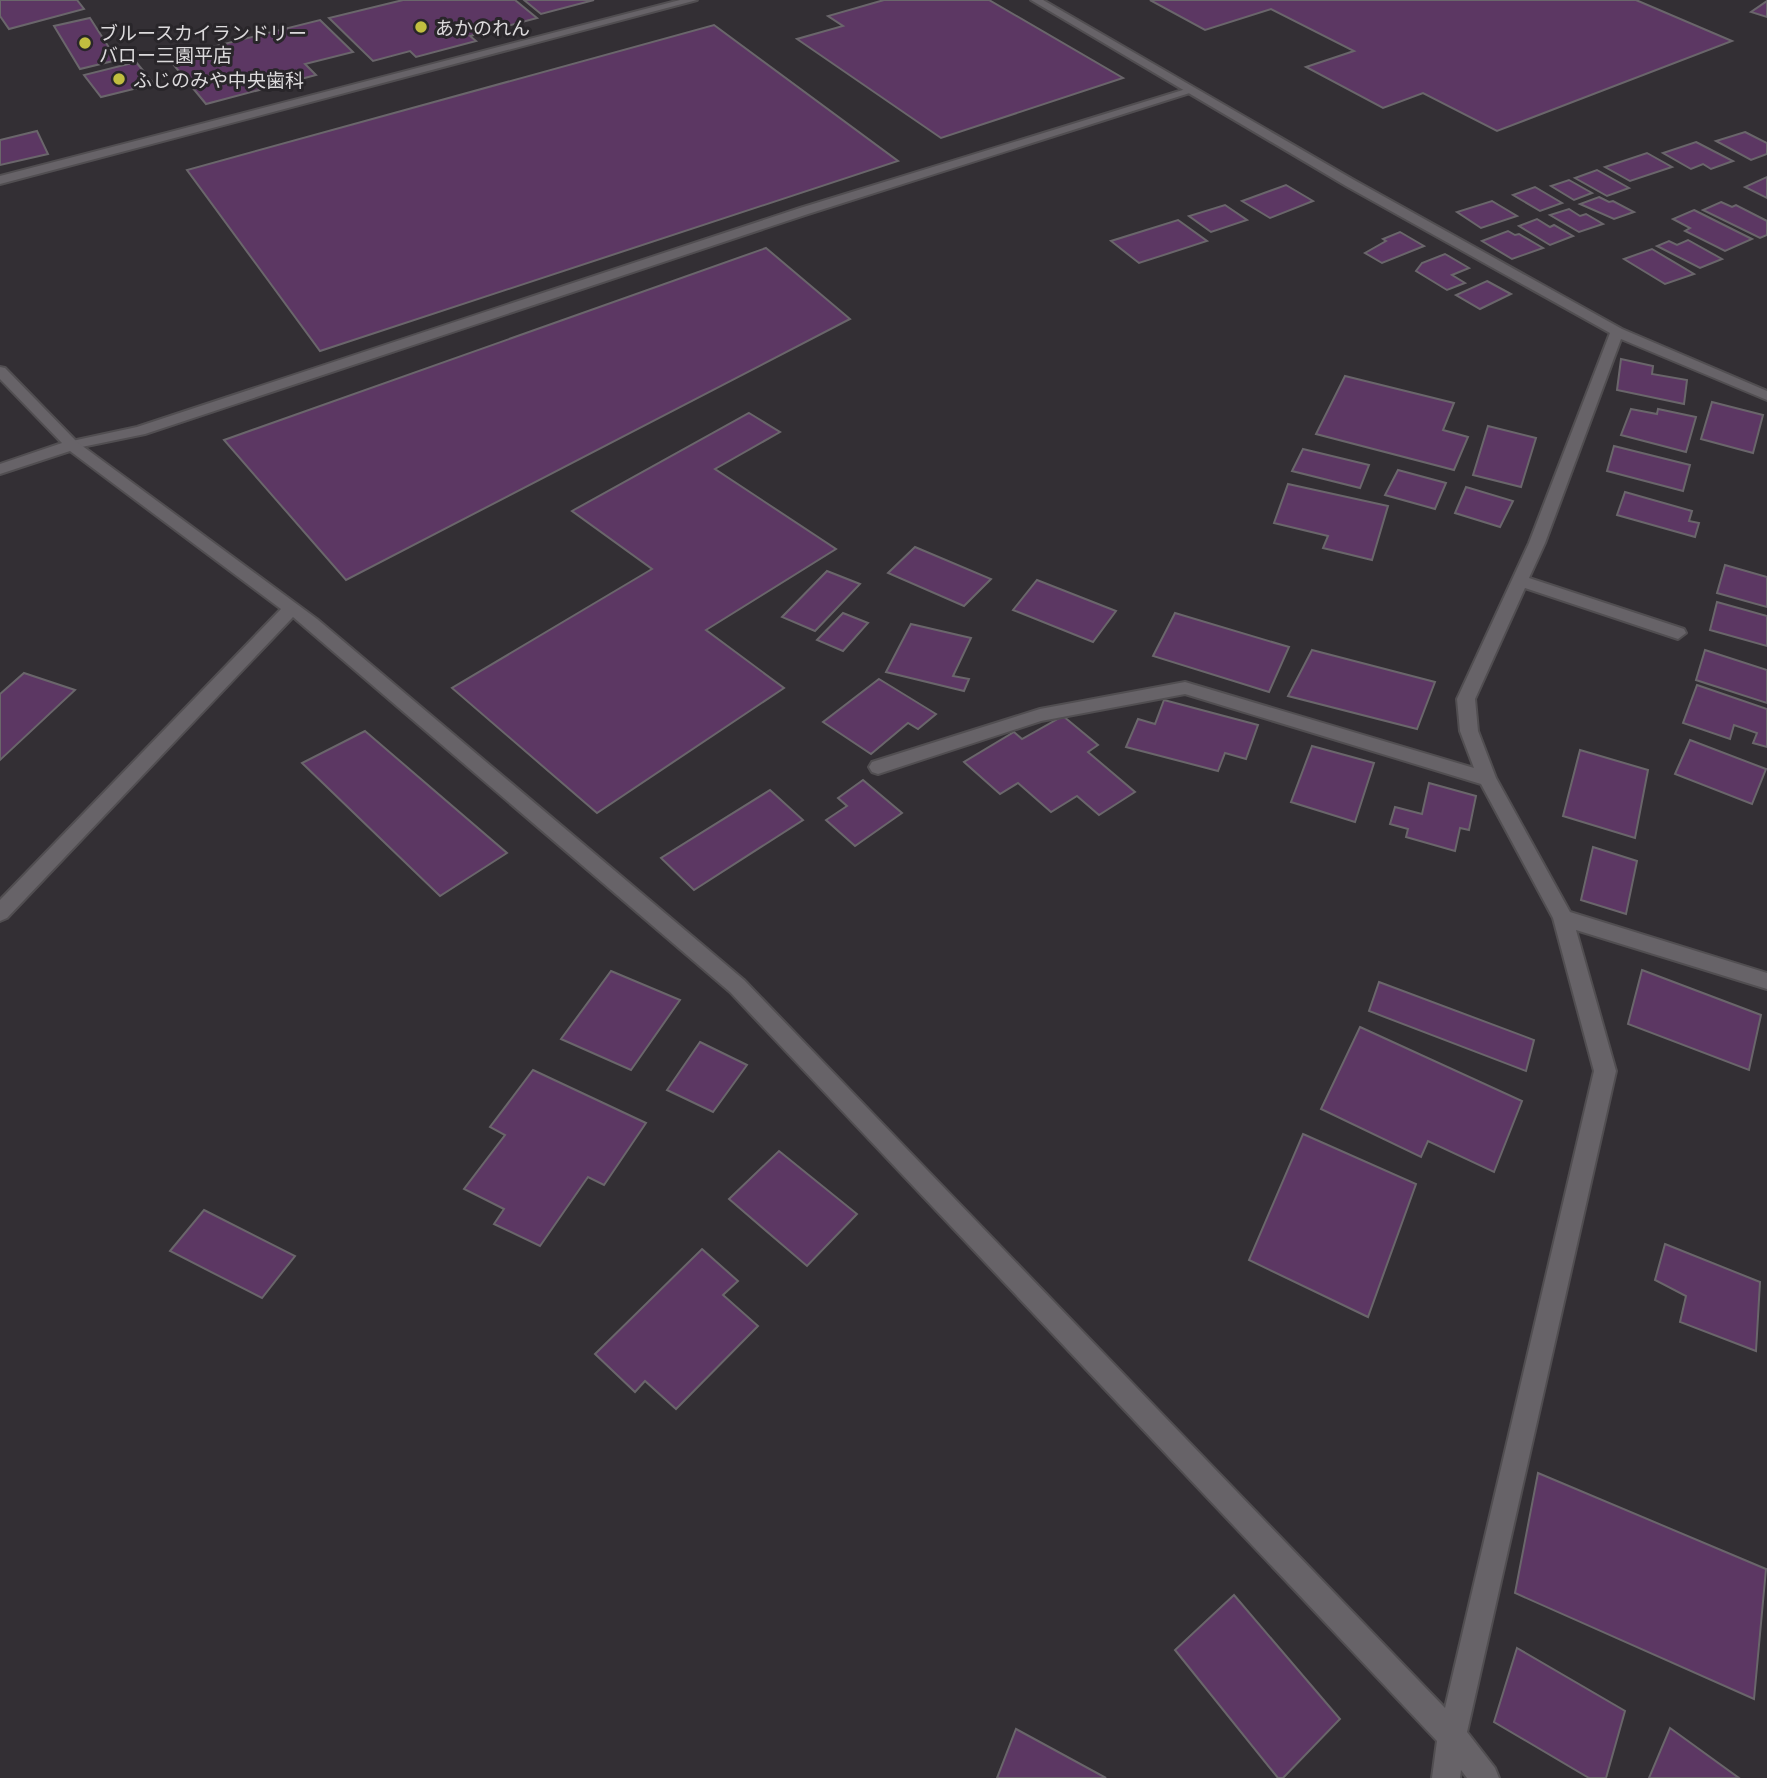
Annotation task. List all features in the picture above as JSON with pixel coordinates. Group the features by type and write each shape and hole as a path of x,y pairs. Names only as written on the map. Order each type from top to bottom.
{"street":[{"path":"0,180 692,0"},
{"path":"1036,0 1617,332 1767,396"},
{"path":"0,469 72,445 152,427 804,211 1190,90"},
{"path":"1446,1778 1452,1736 1605,1071 1563,918 1513,821 1487,779 1469,731 1466,699 1520,581 1617,332"},
{"path":"0,371 72,445 292,608 737,986 1452,1736 1485,1778"},
{"path":"1520,581 1678,633"},
{"path":"0,913 292,608"},
{"path":"878,767 1040,715 1185,688 1487,779"},
{"path":"1563,918 1767,981"}],"building":[{"path":"0,0 77,0 84,9 9,29 0,16"},
{"name":"あかのれん","path":"403,0 515,0 537,18 470,36 476,41 416,57 410,51 373,61 329,18"},
{"path":"524,0 594,0 541,14"},
{"path":"884,0 989,0 1123,78 941,138 797,39 843,26 828,16"},
{"path":"1150,0 1636,0 1732,41 1497,131 1423,93 1383,108 1306,67 1354,51 1271,9 1205,30"},
{"path":"1767,1 1767,17 1751,12"},
{"name":"ブルースカイランドリー バロー三園平店","path":"90,18 117,60 80,69 54,26"},
{"path":"320,20 353,52 305,64 316,75 206,104 168,58"},
{"path":"714,25 898,161 320,351 187,170"},
{"name":"ふじのみや中央歯科","path":"136,62 154,84 101,97 84,75"},
{"path":"37,131 48,154 0,165 0,140"},
{"path":"1745,132 1767,143 1767,154 1751,160 1716,141"},
{"path":"1696,142 1733,161 1711,169 1703,164 1691,169 1663,153"},
{"path":"1647,153 1672,167 1630,181 1605,167"},
{"path":"1597,170 1629,188 1607,196 1575,178"},
{"path":"1767,177 1767,198 1745,187"},
{"path":"1569,180 1592,193 1574,200 1551,186"},
{"path":"1286,185 1313,201 1270,218 1242,201"},
{"path":"1535,187 1562,203 1540,211 1513,195"},
{"path":"1599,197 1634,212 1614,219 1580,204"},
{"path":"1492,201 1517,216 1481,228 1457,212"},
{"path":"1721,202 1732,207 1736,205 1767,221 1767,235 1760,238 1703,210"},
{"path":"1225,205 1247,220 1211,232 1189,216"},
{"path":"1569,209 1580,216 1586,214 1603,224 1579,232 1550,215"},
{"path":"1694,210 1752,239 1725,251 1685,231 1690,228 1673,219"},
{"path":"1537,219 1573,236 1550,245 1519,226"},
{"path":"1178,220 1207,241 1139,263 1111,241"},
{"path":"1508,231 1519,234 1543,248 1512,259 1482,241"},
{"path":"1400,232 1424,246 1382,263 1365,253 1386,241 1383,239"},
{"path":"1688,240 1722,259 1700,268 1657,246 1669,241 1677,245"},
{"path":"766,248 850,319 346,580 224,440"},
{"path":"1652,249 1694,274 1665,284 1624,259"},
{"path":"1445,254 1469,268 1452,275 1465,283 1447,290 1416,271 1422,263"},
{"path":"1487,281 1511,294 1480,309 1456,295"},
{"path":"1621,359 1653,366 1652,374 1687,380 1684,404 1617,390"},
{"path":"1345,376 1454,403 1443,430 1468,437 1454,470 1316,434"},
{"path":"1712,402 1763,415 1753,453 1701,439"},
{"path":"1631,409 1657,414 1658,409 1696,417 1686,452 1621,435"},
{"path":"749,413 780,432 715,469 836,549 706,630 784,688 597,813 452,688 652,569 572,511"},
{"path":"1488,426 1536,438 1521,487 1473,475"},
{"path":"1614,446 1690,465 1683,491 1607,471"},
{"path":"1303,449 1369,465 1360,488 1292,471"},
{"path":"1398,470 1446,483 1435,509 1385,495"},
{"path":"1288,484 1388,506 1372,560 1323,548 1328,536 1274,523"},
{"path":"1466,487 1513,501 1500,527 1455,513"},
{"path":"1625,492 1692,511 1689,521 1699,523 1695,537 1617,515"},
{"path":"915,547 991,579 964,606 888,573"},
{"path":"1725,565 1767,577 1767,607 1717,593"},
{"path":"827,571 860,584 815,631 782,617"},
{"path":"1037,580 1116,611 1093,642 1013,610"},
{"path":"1717,602 1767,616 1767,646 1710,630"},
{"path":"843,613 868,623 843,651 817,640"},
{"path":"1175,613 1289,647 1269,692 1153,656"},
{"path":"911,624 971,638 953,676 969,679 964,691 886,672"},
{"path":"1312,650 1435,682 1417,729 1288,696"},
{"path":"1705,650 1767,670 1767,703 1696,680"},
{"path":"24,673 75,690 0,760 0,694"},
{"path":"879,679 936,714 918,729 908,723 871,754 823,722"},
{"path":"1697,685 1767,709 1767,747 1753,743 1757,733 1734,725 1730,739 1683,723"},
{"path":"1164,700 1258,725 1246,759 1225,753 1218,771 1126,747 1138,719 1155,724"},
{"path":"1063,716 1098,745 1088,752 1135,792 1099,815 1077,796 1051,812 1018,783 1000,794 964,762 1014,732 1022,739"},
{"path":"365,731 507,853 440,896 302,763"},
{"path":"1690,740 1766,769 1752,804 1675,774"},
{"path":"1312,746 1374,763 1355,822 1291,802"},
{"path":"1580,750 1648,770 1635,838 1563,816"},
{"path":"863,780 902,813 855,846 826,820 847,806 838,798"},
{"path":"1429,783 1476,796 1469,830 1460,828 1455,851 1406,837 1408,829 1390,824 1395,807 1422,814"},
{"path":"770,790 803,820 694,890 661,858"},
{"path":"1593,847 1637,861 1626,914 1581,900"},
{"path":"1642,970 1761,1015 1749,1070 1628,1024"},
{"path":"611,971 680,1000 631,1070 561,1039"},
{"path":"1379,982 1534,1040 1526,1071 1369,1011"},
{"path":"1360,1027 1522,1101 1494,1172 1428,1141 1421,1157 1321,1109"},
{"path":"700,1042 747,1065 713,1112 667,1090"},
{"path":"533,1070 646,1123 604,1185 588,1177 540,1246 494,1224 504,1209 464,1189 505,1135 490,1127"},
{"path":"1303,1134 1416,1184 1368,1317 1249,1260"},
{"path":"779,1151 857,1214 807,1266 729,1199"},
{"path":"204,1210 295,1256 262,1298 170,1251"},
{"path":"1665,1244 1760,1282 1756,1351 1680,1322 1686,1296 1655,1280"},
{"path":"702,1249 738,1281 723,1295 758,1326 676,1409 645,1381 635,1392 595,1354"},
{"path":"1538,1473 1766,1569 1754,1699 1515,1593"},
{"path":"1234,1595 1340,1719 1283,1778 1278,1778 1175,1650"},
{"path":"1517,1648 1625,1711 1606,1778 1589,1778 1494,1722"},
{"path":"1670,1728 1739,1778 1649,1778"},
{"path":"1016,1729 1106,1778 997,1778"}],"place":[{"name":"あかのれん","path":"421,27"},
{"name":"ブルースカイランドリー バロー三園平店","path":"85,43"},
{"name":"ふじのみや中央歯科","path":"119,79"}]}
